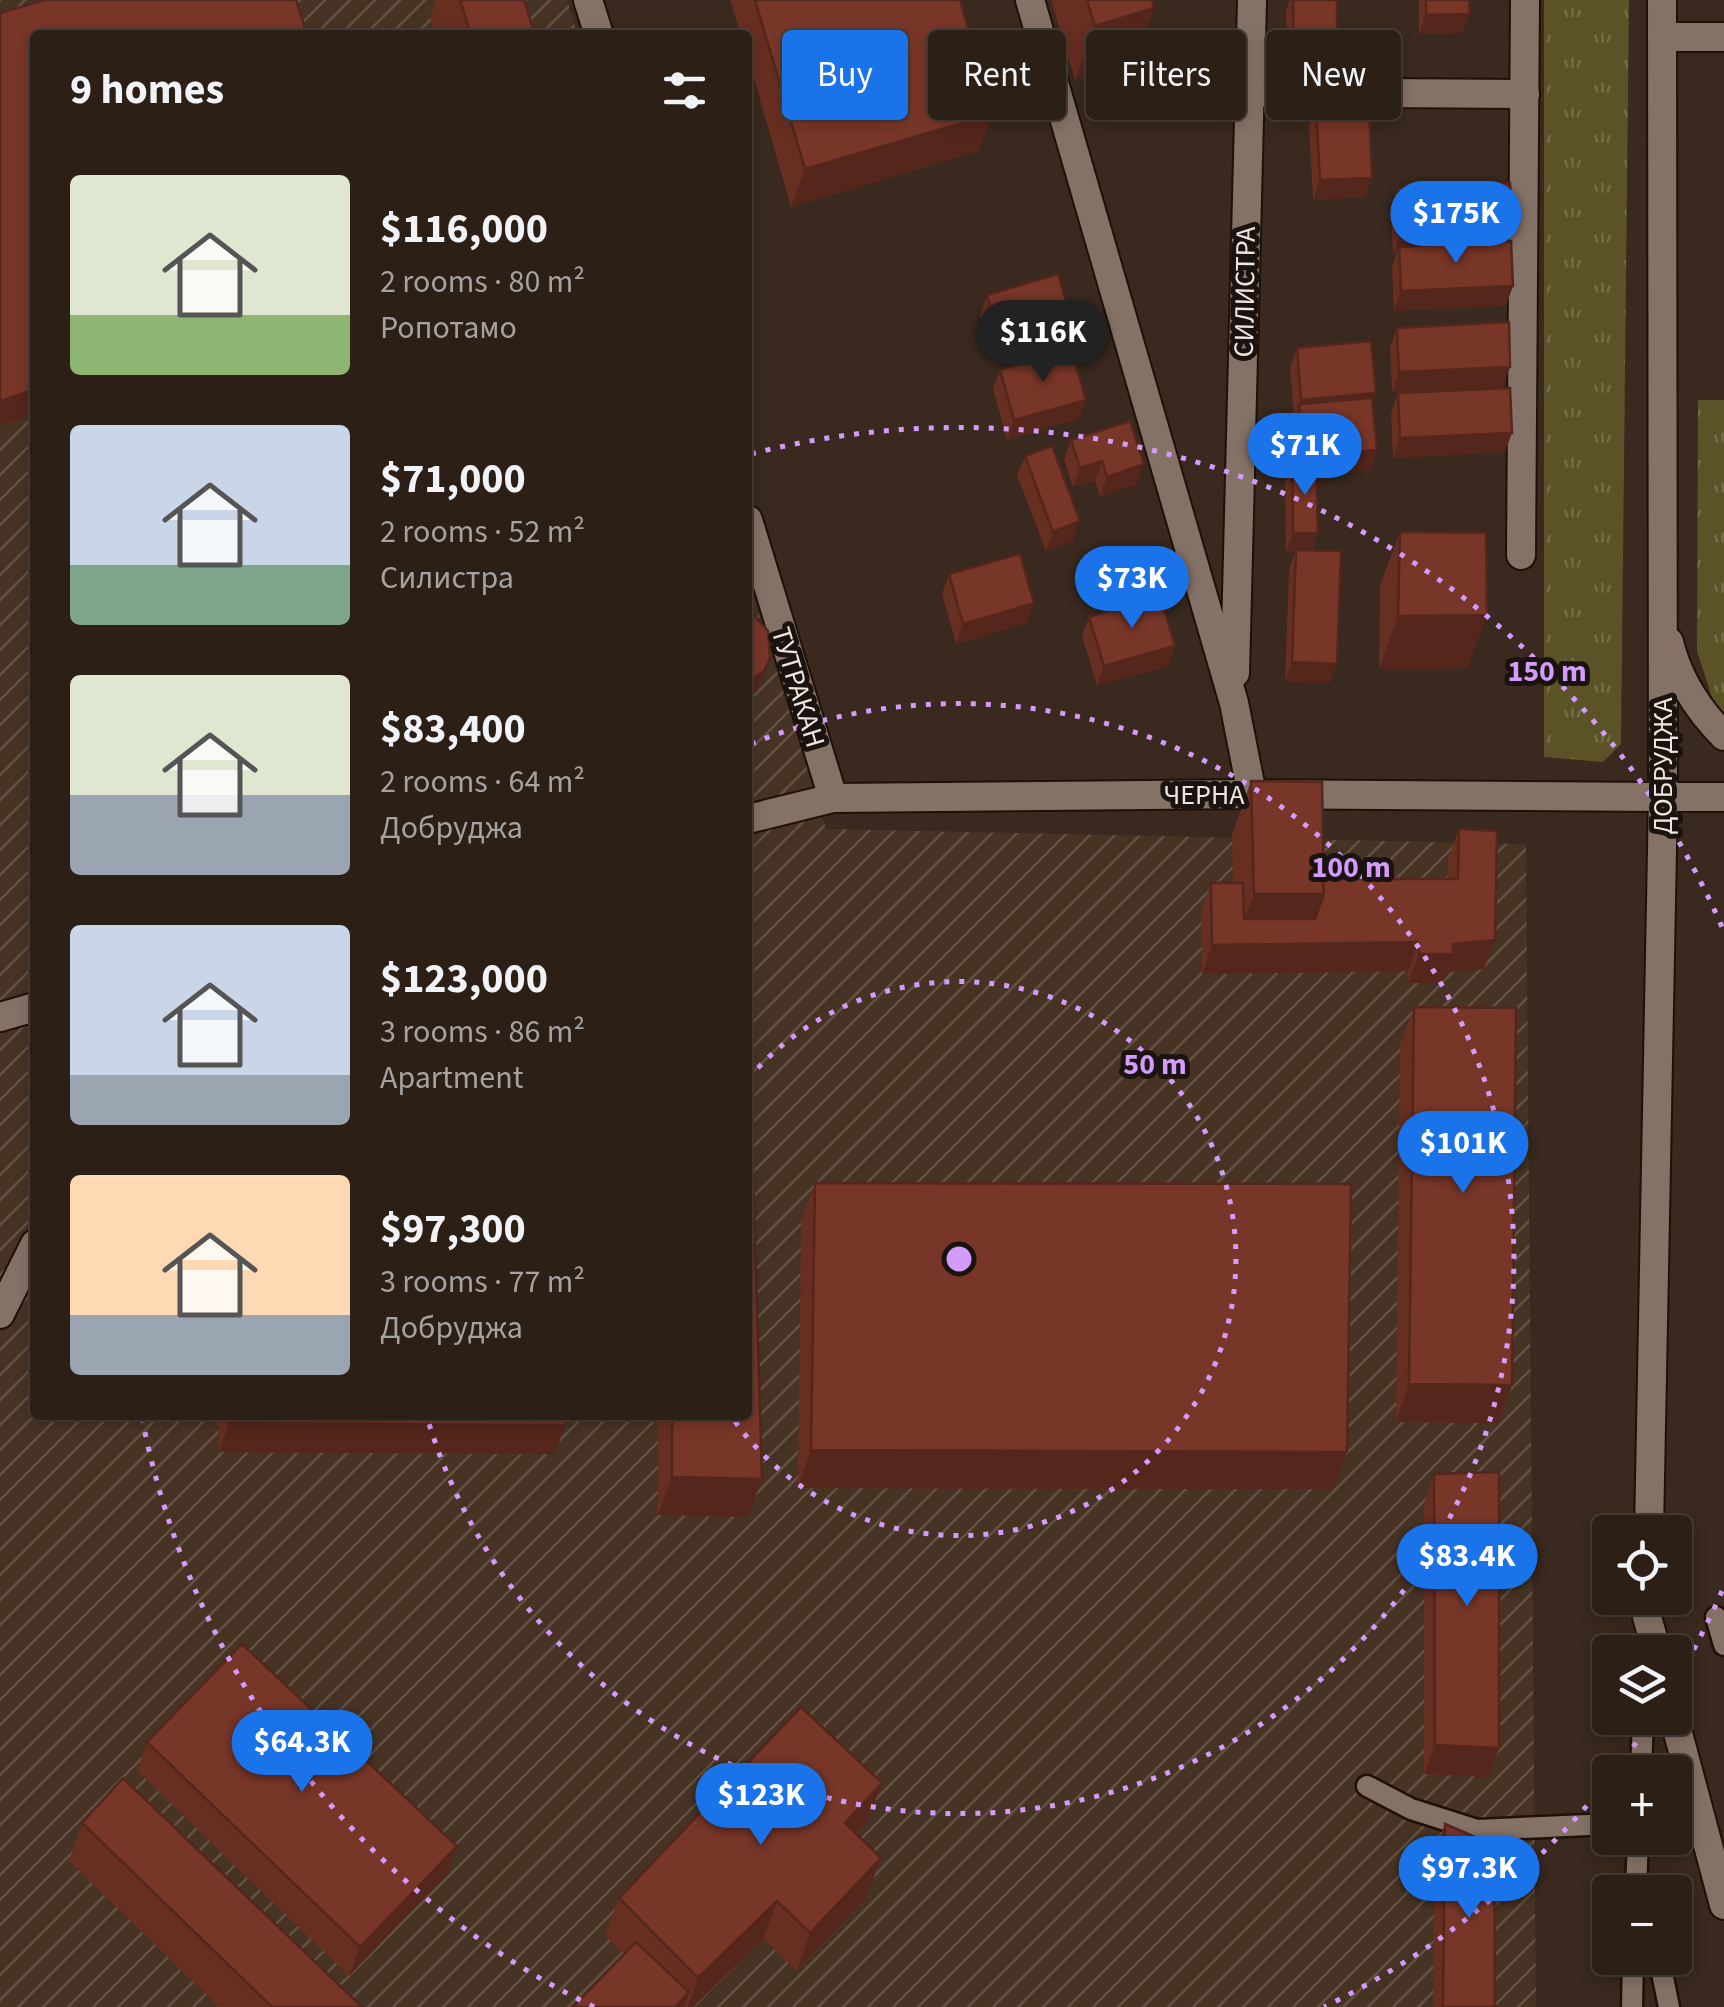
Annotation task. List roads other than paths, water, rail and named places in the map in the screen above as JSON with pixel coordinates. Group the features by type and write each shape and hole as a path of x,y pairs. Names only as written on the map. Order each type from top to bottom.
{"street":[{"path":"588,0 597,30"},
{"path":"1030,0 1234,704 1252,794"},
{"name":"СИЛИСТРА","path":"1234,704 1252,0"},
{"path":"1521,555 1526,0"},
{"name":"ДОБРУДЖА","path":"1649,1515 1663,798 1662,0"},
{"path":"1662,37 1724,37"},
{"path":"1249,92 1524,94"},
{"name":"ТУТРАКАН","path":"752,533 832,798"},
{"path":"1661,612 1675,665 1705,716 1724,736"},
{"name":"ЧЕРНА","path":"752,818 832,798 1252,794 1724,797"},
{"path":"0,1017 30,1008"},
{"path":"0,1314 30,1254"},
{"path":"1679,1735 1724,1905"}],"lane":[{"path":"1716,1617 1724,1645"},
{"path":"1366,1786 1411,1809 1477,1830 1592,1825"},
{"path":"1632,2007 1633,1975"},
{"path":"1662,1975 1669,2007"}]}
